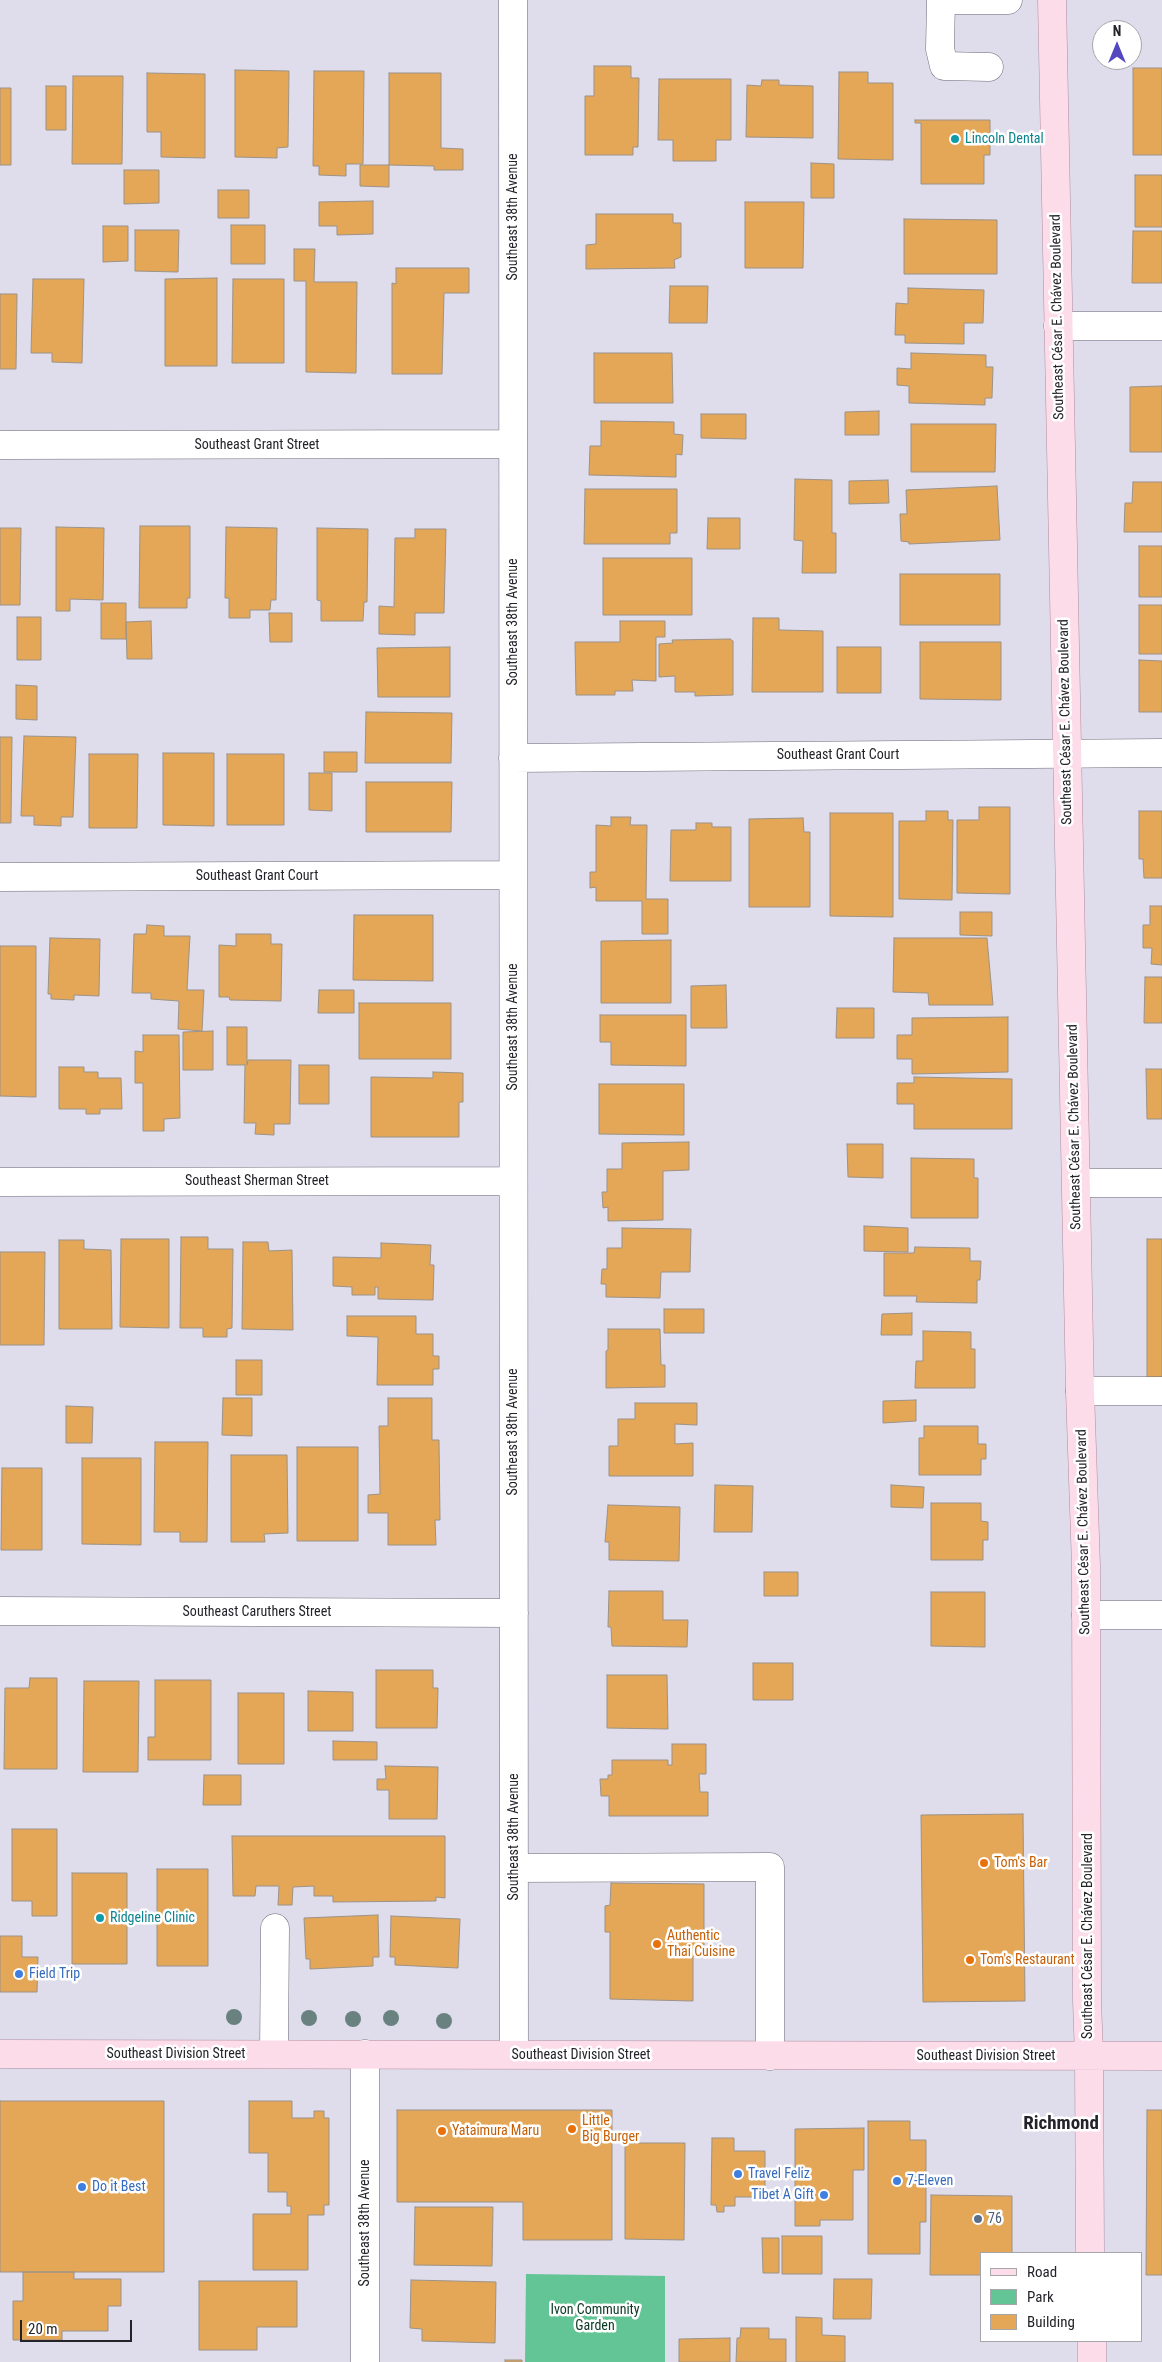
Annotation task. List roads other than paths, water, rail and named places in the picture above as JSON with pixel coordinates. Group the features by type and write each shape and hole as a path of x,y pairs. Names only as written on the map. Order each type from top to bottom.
{"main road":[{"name":"Southeast César E. Chávez Boulevard","path":"1052,0 1086,1615 1086,2000 1089,2056 1090,2252"},
{"name":"Southeast Division Street","path":"0,2054 1162,2056"},
{"path":"1092,2342 1092,2362"}],"street":[{"name":"Southeast 38th Avenue","path":"513,0 514,2054"},
{"path":"941,0 940,49 944,66 989,67"},
{"path":"948,0 1008,0"},
{"path":"1058,326 1162,326"},
{"name":"Southeast Grant Street","path":"0,446 513,444"},
{"name":"Southeast Grant Court","path":"513,758 1162,753"},
{"name":"Southeast Grant Court","path":"0,877 513,875"},
{"name":"Southeast Sherman Street","path":"0,1182 513,1181"},
{"path":"1077,1183 1162,1183"},
{"path":"1080,1391 1162,1391"},
{"name":"Southeast Caruthers Street","path":"0,1611 514,1612"},
{"path":"1086,1615 1162,1615"},
{"path":"514,1868 770,1867 770,2056"},
{"path":"274,2054 275,1928"},
{"name":"Southeast 38th Avenue","path":"365,2054 365,2362"}],"place":[{"name":"Lincoln Dental","path":"955,139"},
{"name":"Tom's Bar","path":"984,1863"},
{"name":"Ridgeline Clinic","path":"100,1918"},
{"name":"Authentic Thai Cuisine","path":"657,1944"},
{"name":"Tom's Restaurant","path":"970,1960"},
{"name":"Field Trip","path":"19,1974"},
{"name":"Little Big Burger","path":"572,2129"},
{"name":"Yataimura Maru","path":"442,2131"},
{"name":"Travel Feliz","path":"738,2174"},
{"name":"7-Eleven","path":"897,2181"},
{"name":"Do it Best","path":"82,2187"},
{"name":"Tibet A Gift","path":"824,2195"},
{"name":"76","path":"978,2219"}],"district":[{"name":"Richmond","path":"1061,2124"}],"park label":[{"name":"Ivon Community Garden","path":"595,2318"}]}
